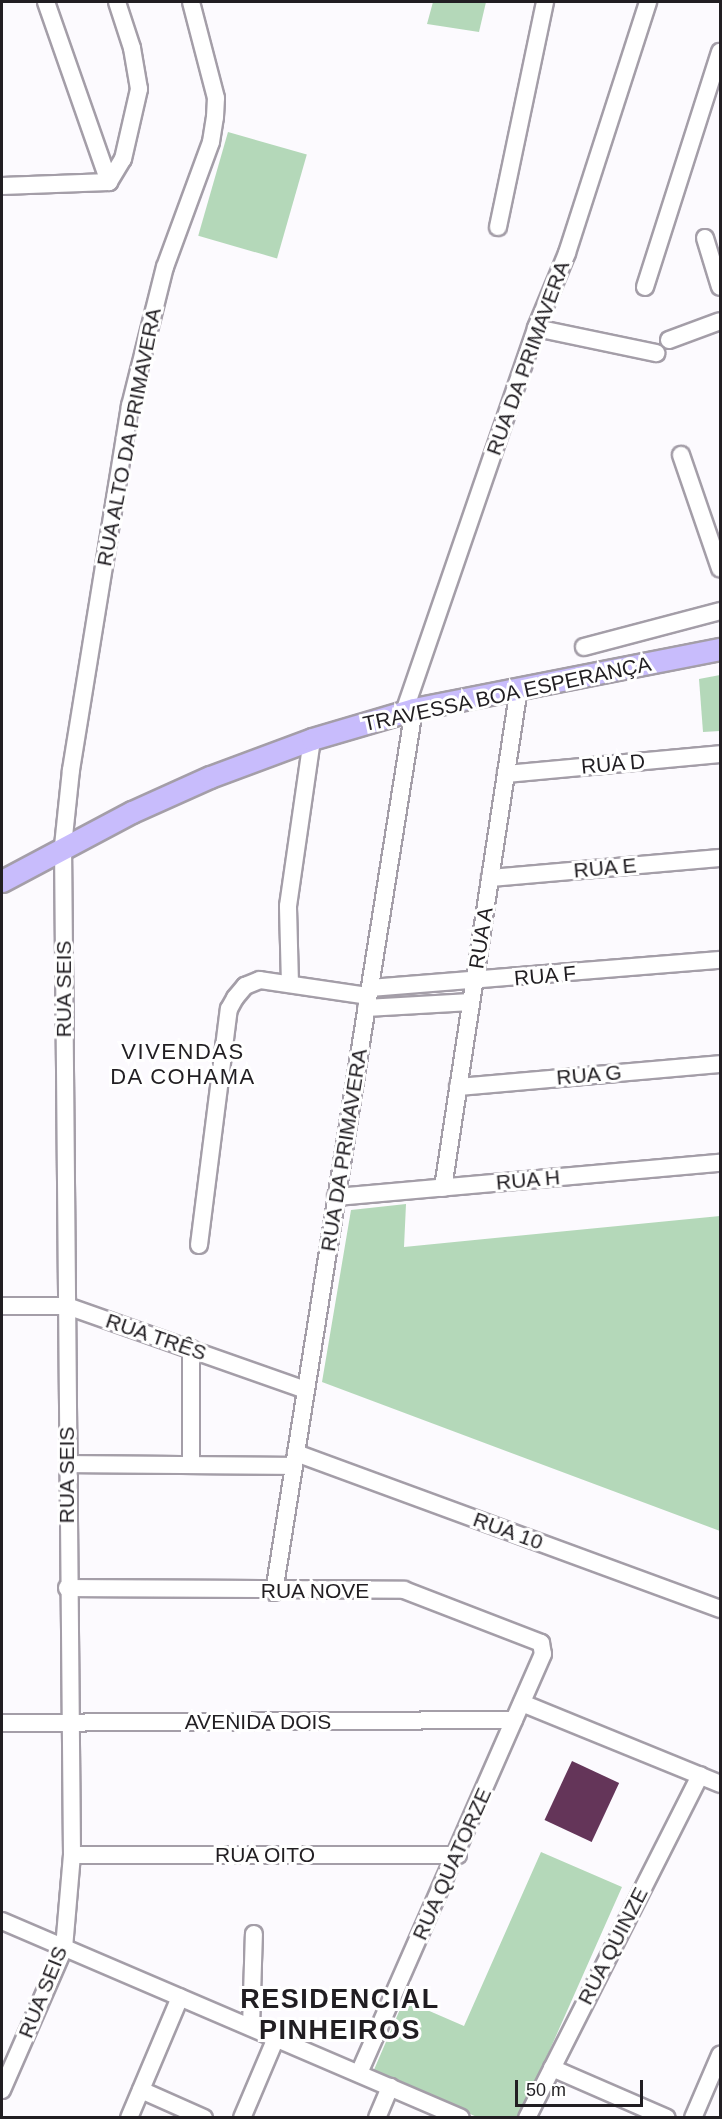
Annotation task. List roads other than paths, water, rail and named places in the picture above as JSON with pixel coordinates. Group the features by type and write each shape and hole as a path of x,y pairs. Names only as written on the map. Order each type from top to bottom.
{"main road":[{"name":"TRAVESSA BOA ESPERANÇA","path":"2,881 63,846 210,777 312,740 409,711 720,649"}],"street":[{"path":"46,2 109,182"},
{"path":"109,182 123,159 139,89 117,2"},
{"name":"RUA ALTO DA PRIMAVERA","path":"63,846 82,697 146,331 165,267 211,142 215,117 216,98 191,2"},
{"path":"498,227 545,2"},
{"name":"RUA DA PRIMAVERA","path":"274,1592 368,997 409,711 536,328 567,253 648,2"},
{"path":"645,287 720,52"},
{"path":"2,186 109,182"},
{"path":"705,238 720,287"},
{"path":"669,340 720,321"},
{"path":"536,328 656,353"},
{"path":"681,455 720,568"},
{"path":"584,647 720,611"},
{"name":"RUA A","path":"443,1188 519,688"},
{"path":"290,984 288,906 312,740"},
{"name":"RUA D","path":"506,774 720,754"},
{"name":"RUA SEIS","path":"2,2090 64,1948 72,1855 69,1724 63,846"},
{"name":"RUA E","path":"490,878 720,858"},
{"name":"RUA F","path":"368,997 474,982 720,960"},
{"path":"199,1245 229,1009 240,990 253,982 290,984 368,997 471,1002"},
{"name":"RUA G","path":"458,1087 720,1064"},
{"name":"RUA H","path":"336,1197 720,1163"},
{"name":"RUA TRÊS","path":"2,1306 67,1306 306,1390"},
{"path":"191,1349 191,1465"},
{"name":"RUA 10","path":"68,1464 191,1465 295,1460 720,1609"},
{"name":"RUA NOVE","path":"68,1588 274,1592 404,1590 536,1639 543,1654"},
{"name":"RUA QUATORZE","path":"359,2073 458,1855 543,1654"},
{"path":"522,1702 720,1784"},
{"name":"AVENIDA DOIS","path":"2,1723 514,1720"},
{"name":"RUA QUINZE","path":"527,2118 700,1775"},
{"name":"RUA OITO","path":"72,1855 458,1855"},
{"path":"2,1921 461,2118"},
{"path":"251,2027 254,1934"},
{"path":"129,2118 180,1997"},
{"path":"242,2118 276,2038"},
{"path":"693,2118 720,2055"},
{"path":"552,2068 667,2118"},
{"path":"377,2118 390,2086"},
{"path":"141,2090 204,2118"}],"district":[{"name":"VIVENDAS DA COHAMA","path":"183,1064"},
{"name":"RESIDENCIAL PINHEIROS","path":"340,2014"}]}
